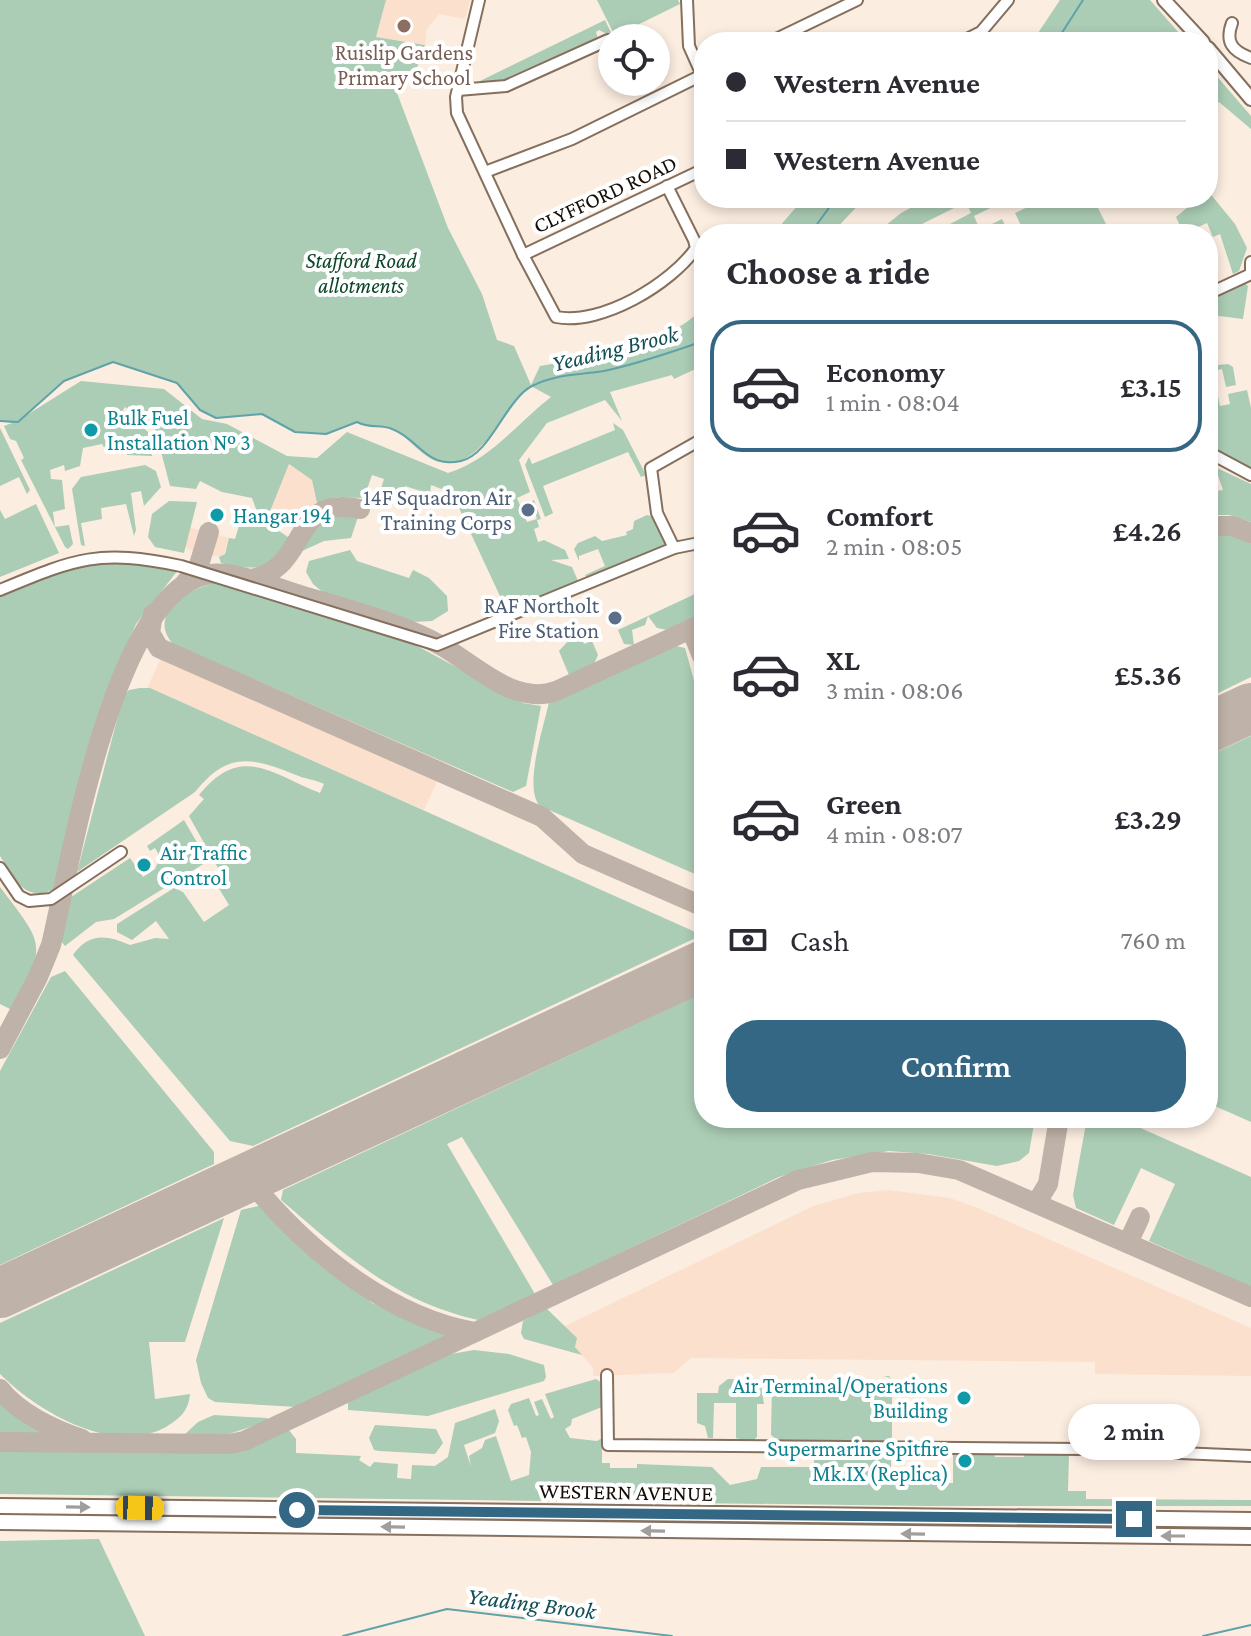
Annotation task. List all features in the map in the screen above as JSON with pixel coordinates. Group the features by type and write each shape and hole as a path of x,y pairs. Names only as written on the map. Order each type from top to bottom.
{"highway":[{"name":"WESTERN AVENUE","path":"0,1506 1251,1520"},
{"name":"WESTERN AVENUE","path":"0,1522 1251,1537"}],"main road":[{"path":"1164,0 1194,32"},
{"path":"1218,60 1251,99"}],"street":[{"path":"479,0 458,90 457,113 523,255 556,317 573,318 600,311 646,293 673,274 694,250"},
{"path":"687,0 689,46 694,56"},
{"path":"791,32 857,0"},
{"path":"981,32 1008,0"},
{"path":"1232,23 1228,40 1230,46 1251,58"},
{"path":"458,90 506,86 598,45"},
{"path":"485,172 572,139 694,78"},
{"name":"CLYFFORD ROAD","path":"523,255 694,174"},
{"path":"667,186 694,244"},
{"path":"1218,289 1251,274 1251,262"},
{"path":"674,548 657,513 651,468 694,444"},
{"path":"1218,457 1251,475"},
{"path":"0,590 80,558 140,558 197,570 437,645 674,548 694,544"},
{"path":"0,868 19,896 39,902 51,899 121,852"},
{"path":"607,1375 608,1445 1085,1449 1251,1456"}],"shaded area":[{"name":"Ruislip Gardens Primary School","path":"386,0 470,0 465,19 439,14 427,29 425,45 376,37"},
{"path":"289,464 312,480 319,513 301,533 269,514"},
{"path":"188,527 229,538 224,554 219,557 187,549 184,542"},
{"path":"169,641 446,762 424,810 147,688"},
{"path":"888,1190 950,1198 978,1208 1251,1328 1251,1376 1095,1374 1095,1362 691,1358 674,1373 593,1376 593,1368 575,1347 565,1326 813,1206 858,1193"}],"green space":[{"name":"Stafford Road allotments","path":"0,0 386,0 376,37 425,45 415,73 397,93 448,228 482,294 497,340 514,346 531,385 540,366 628,349 669,333 694,316 694,370 674,379 672,375 610,392 622,421 605,400 547,423 519,460 530,492 517,498 527,522 537,519 531,502 534,500 541,519 537,520 539,527 534,529 538,542 544,540 565,550 569,559 551,560 572,567 579,583 510,611 506,609 452,493 431,485 430,494 405,486 401,499 380,492 384,479 372,475 364,498 337,497 317,503 312,480 289,464 269,514 256,509 252,498 222,492 200,481 196,489 170,486 155,429 125,407 123,410 148,432 152,456 127,455 126,450 108,454 102,444 83,448 80,466 65,471 64,465 50,470 51,479 62,480 65,509 53,512 55,527 69,525 73,544 68,549 65,547 21,460 24,458 16,441 10,439 4,426 12,423 0,421","holes":["113,362 177,383 200,410 216,418 262,414 295,432 326,434 357,422 389,428 433,459 453,463 467,458 479,448 531,386 551,397 491,450 448,473 347,432 317,458 287,456 227,424 202,419 164,389 81,381 22,418 64,381"]},
{"path":"597,0 678,0 680,4 639,24 609,24"},
{"path":"1060,0 1150,0 1178,32 1168,31 1039,32"},
{"path":"605,20 607,24 598,24 598,39 592,45 501,85 480,81"},
{"path":"1218,78 1251,116 1251,129 1219,102"},
{"path":"1218,203 1235,224 1247,248 1239,271 1233,274 1218,235 1218,224 1179,224 1176,217 1187,208 1218,208"},
{"path":"795,208 856,208 840,224 782,224"},
{"path":"910,208 954,208 922,224 887,224"},
{"path":"969,208 990,208 974,216 977,224 950,224 971,213"},
{"path":"1026,208 1098,208 1106,224 1020,224 1015,213"},
{"path":"1242,281 1248,286 1243,319 1218,316 1218,292"},
{"path":"1218,365 1233,367 1236,385 1226,387"},
{"path":"1247,390 1251,408 1251,470 1219,454 1218,396 1220,406 1230,404 1228,394"},
{"path":"613,423 623,430 646,475 641,477 628,452 543,486 553,513 545,517 525,465 529,457 532,464 615,430"},
{"path":"0,428 30,490 27,494 19,477 0,486"},
{"path":"145,465 156,471 161,487 144,506 141,491 131,493 136,530 134,536 126,504 101,508 102,519 81,523 85,546 81,545 72,489 81,477"},
{"path":"1218,468 1251,484 1251,522 1218,515 1218,491 1223,490"},
{"path":"169,501 197,502 184,553 155,547 148,537 152,514"},
{"path":"36,504 59,553 0,577 0,510 5,519"},
{"path":"339,514 359,514 351,538 324,541 302,551 323,521"},
{"path":"647,515 654,517 665,547 587,578 585,575 605,566 598,549 579,556 579,561 574,549 578,543 595,536 602,541 627,535 626,532 633,529 634,521"},
{"path":"253,519 267,523 288,537 281,558 253,568 221,563 219,557 225,554 229,538 235,539 239,526 247,527"},
{"path":"1233,534 1251,543 1251,677 1218,693 1218,535"},
{"path":"350,550 357,561 409,578 413,570 429,578 447,596 448,611 432,621 412,622 326,595 313,584 306,572 309,561"},
{"path":"85,563 139,563 178,570 136,624 103,700 55,889 35,893 22,886 0,856 0,595"},
{"path":"221,582 406,640 523,703 541,706 526,786 513,792 173,644 166,633 168,612 186,595"},
{"path":"694,594 694,618 668,630 657,628 648,616 645,625 632,630 634,645 624,644 618,630"},
{"path":"580,635 584,644 592,641 598,655 594,664 569,675 559,651 569,640"},
{"path":"676,646 685,648 694,680 694,874 540,806 535,797 534,772 549,702"},
{"path":"150,688 694,931 694,939 253,1146 230,1141 73,955 92,939 114,939 130,945 155,938 169,939 156,921 132,940 117,932 117,924 174,888 183,892 204,922 229,905 215,882 223,877 189,816 204,799 199,795 215,779 229,770 244,766 258,767 320,793 324,784 266,764 241,761 230,764 218,770 195,792 77,872 123,697 129,690"},
{"path":"1251,736 1251,1122 1218,1107 1218,751"},
{"path":"184,820 206,858 205,863 114,919 96,922 65,946 61,941 71,897 130,858 143,877 155,869 160,857 155,848 150,851 147,846"},
{"path":"0,887 26,921 36,946 32,971 12,1010 0,1004"},
{"path":"65,971 214,1152 214,1164 0,1265 0,1071 51,977"},
{"path":"694,997 694,1128 1033,1128 1029,1153 1019,1161 997,1166 889,1151 832,1160 779,1177 553,1285 462,1137 447,1144 535,1294 478,1320 421,1301 372,1273 281,1200 283,1190"},
{"path":"1085,1128 1141,1128 1251,1177 1251,1287 1149,1241 1175,1184 1141,1168 1114,1225 1076,1208 1073,1195"},
{"path":"262,1205 372,1303 449,1335 297,1407 215,1402 208,1398 196,1360 241,1210"},
{"path":"224,1218 185,1342 149,1342 155,1399 190,1394 185,1410 171,1424 145,1435 100,1433 55,1415 0,1374 0,1323"},
{"path":"546,1308 577,1338 575,1347 582,1355 524,1339 521,1333 523,1321"},
{"path":"474,1350 509,1354 544,1365 546,1377 544,1381 428,1416 348,1410 348,1401 451,1354"},
{"path":"884,1376 889,1376 892,1381 892,1437 888,1442 780,1442 771,1435 772,1384 806,1379 851,1388 889,1388 890,1378"},
{"path":"596,1379 602,1383 602,1407 572,1419 571,1425 565,1429 570,1438 597,1441 602,1438 602,1463 610,1463 610,1468 637,1468 637,1464 712,1467 730,1485 757,1479 761,1467 814,1467 814,1459 882,1459 883,1451 891,1451 891,1483 953,1483 953,1451 994,1451 995,1457 1024,1457 1025,1451 1044,1452 1045,1455 1069,1455 1068,1491 1086,1491 1086,1499 1251,1500 1251,1506 926,1506 0,1494 0,1450 224,1452 255,1445 288,1429 296,1439 296,1453 361,1456 359,1460 370,1467 374,1462 398,1464 397,1478 411,1479 412,1465 435,1466 448,1457 455,1423 495,1409 499,1421 495,1433 464,1445 471,1467 469,1456 482,1448 485,1440 496,1436 511,1481 529,1475 531,1452 526,1437 522,1438 517,1425 514,1426 508,1410 511,1404 529,1398 536,1416 539,1415 534,1402 542,1399 551,1419 554,1417 545,1394"},
{"path":"728,1379 760,1380 764,1404 757,1404 757,1437 750,1443 736,1438 736,1403 714,1403 713,1438 708,1438 705,1426 697,1423 697,1393 718,1393 719,1386"},
{"path":"0,1402 5,1406 48,1433 0,1434"},
{"path":"214,1415 267,1418 268,1421 229,1434 183,1436 198,1422"},
{"path":"375,1425 436,1429 443,1443 435,1454 374,1450 369,1438"},
{"path":"99,1539 145,1636 0,1636 0,1541"}],"waterway":[{"name":"Yeading Brook","path":"1062,32 1083,0"},
{"name":"Yeading Brook","path":"817,224 829,208"},
{"name":"Yeading Brook","path":"0,421 18,422 64,381 113,362 177,383 200,410 216,418 262,414 295,432 326,434 357,422 401,433 439,461 461,461 481,448 522,393 532,386 558,377 629,365 694,344"},
{"name":"Yeading Brook","path":"343,1636 447,1609 672,1636"},
{"path":"1203,1636 1251,1625"}],"taxiway":[{"path":"246,580 267,574 281,563 309,522 321,512 337,507 360,509"},
{"path":"1218,526 1232,526 1251,533"},
{"path":"185,583 198,568 209,532"},
{"path":"0,1049 38,977 51,945 85,795 123,676 147,626 176,591 210,574 233,575 260,582 411,631 442,646 496,681 526,693 556,691 694,628"},
{"path":"153,614 150,633 159,648 542,817 583,854 694,903"},
{"path":"691,629 694,636"},
{"path":"1037,1202 1048,1184 1057,1128"},
{"path":"0,1442 229,1444 244,1441 798,1180 872,1162 918,1163 959,1170 1251,1297"},
{"path":"272,1165 262,1178 262,1195 332,1262 386,1299 445,1325 475,1332"},
{"path":"1128,1243 1140,1217"},
{"path":"0,1389 27,1413 82,1439"}],"runway":[{"path":"1218,723 1251,708"},
{"path":"0,1293 694,970"}],"place":[{"name":"Ruislip Gardens Primary School","path":"404,26"},
{"name":"Bulk Fuel Installation № 3","path":"91,430"},
{"name":"14F Squadron Air Training Corps","path":"528,510"},
{"name":"Hangar 194","path":"217,515"},
{"name":"RAF Northolt Fire Station","path":"615,618"},
{"name":"Air Traffic Control","path":"144,865"},
{"name":"Air Terminal/Operations Building","path":"964,1398"},
{"name":"Supermarine Spitfire Mk.IX (Replica)","path":"965,1461"}],"route":[{"path":"297,1510 1134,1519"}]}
